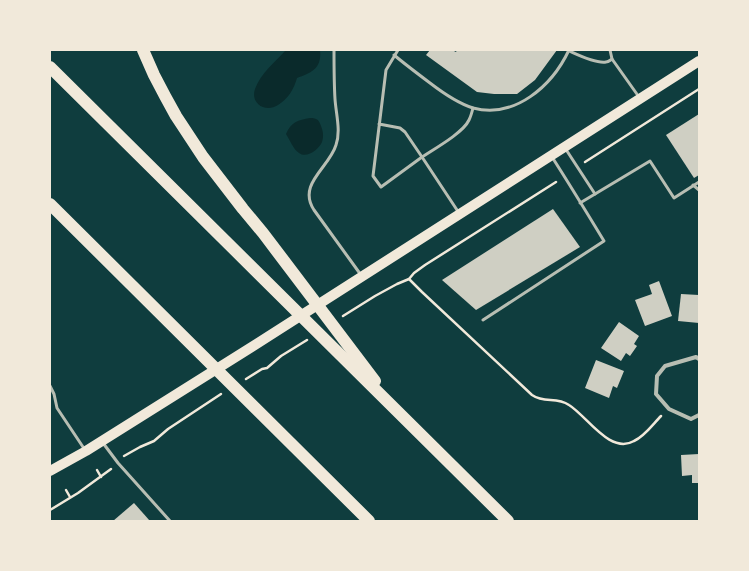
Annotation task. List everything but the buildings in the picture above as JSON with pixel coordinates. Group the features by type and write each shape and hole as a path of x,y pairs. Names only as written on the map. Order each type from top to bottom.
{"highway":[{"path":"144,50 154,75 176,116 190,138 274,248 349,356"},
{"path":"50,67 252,268 349,356 400,414 508,521"},
{"path":"50,204 369,521"}],"main road":[{"path":"50,477 102,441 362,277 699,61"},
{"path":"50,471 86,452"}],"street":[{"path":"699,359 696,357 665,366 657,376 656,394 669,409 691,419 699,414"}],"lane":[{"path":"334,50 335,100 338,139 332,154 310,187 309,199 314,210 362,277"},
{"path":"398,50 386,70 379,124 373,176 381,187 456,134 469,120 473,108"},
{"path":"610,50 612,59 640,99"},
{"path":"394,55 442,92 460,103 473,108 487,110 511,107 523,102 554,75 569,51 583,58 597,62 606,62 612,59"},
{"path":"379,124 400,128 405,132 460,214"},
{"path":"564,147 595,194"},
{"path":"483,320 604,241 551,156"},
{"path":"580,203 650,162 674,198 699,182"},
{"path":"693,185 699,190"},
{"path":"50,386 58,408 86,452"},
{"path":"102,441 118,463 170,521"}],"path":[{"path":"586,162 699,89"},
{"path":"409,279 532,395 542,400 561,400 570,405 610,441 617,444 636,441 657,420"},
{"path":"50,510 112,469"},
{"path":"97,470 101,477"},
{"path":"66,490 70,497"}],"water":[{"path":"286,50 320,50 318,65 311,72 297,78 290,93 282,103 269,108 260,106 255,99 255,89 265,73"},
{"path":"310,118 316,119 319,122 323,132 323,140 316,150 309,154 302,155 295,149 286,134 295,122"}]}
